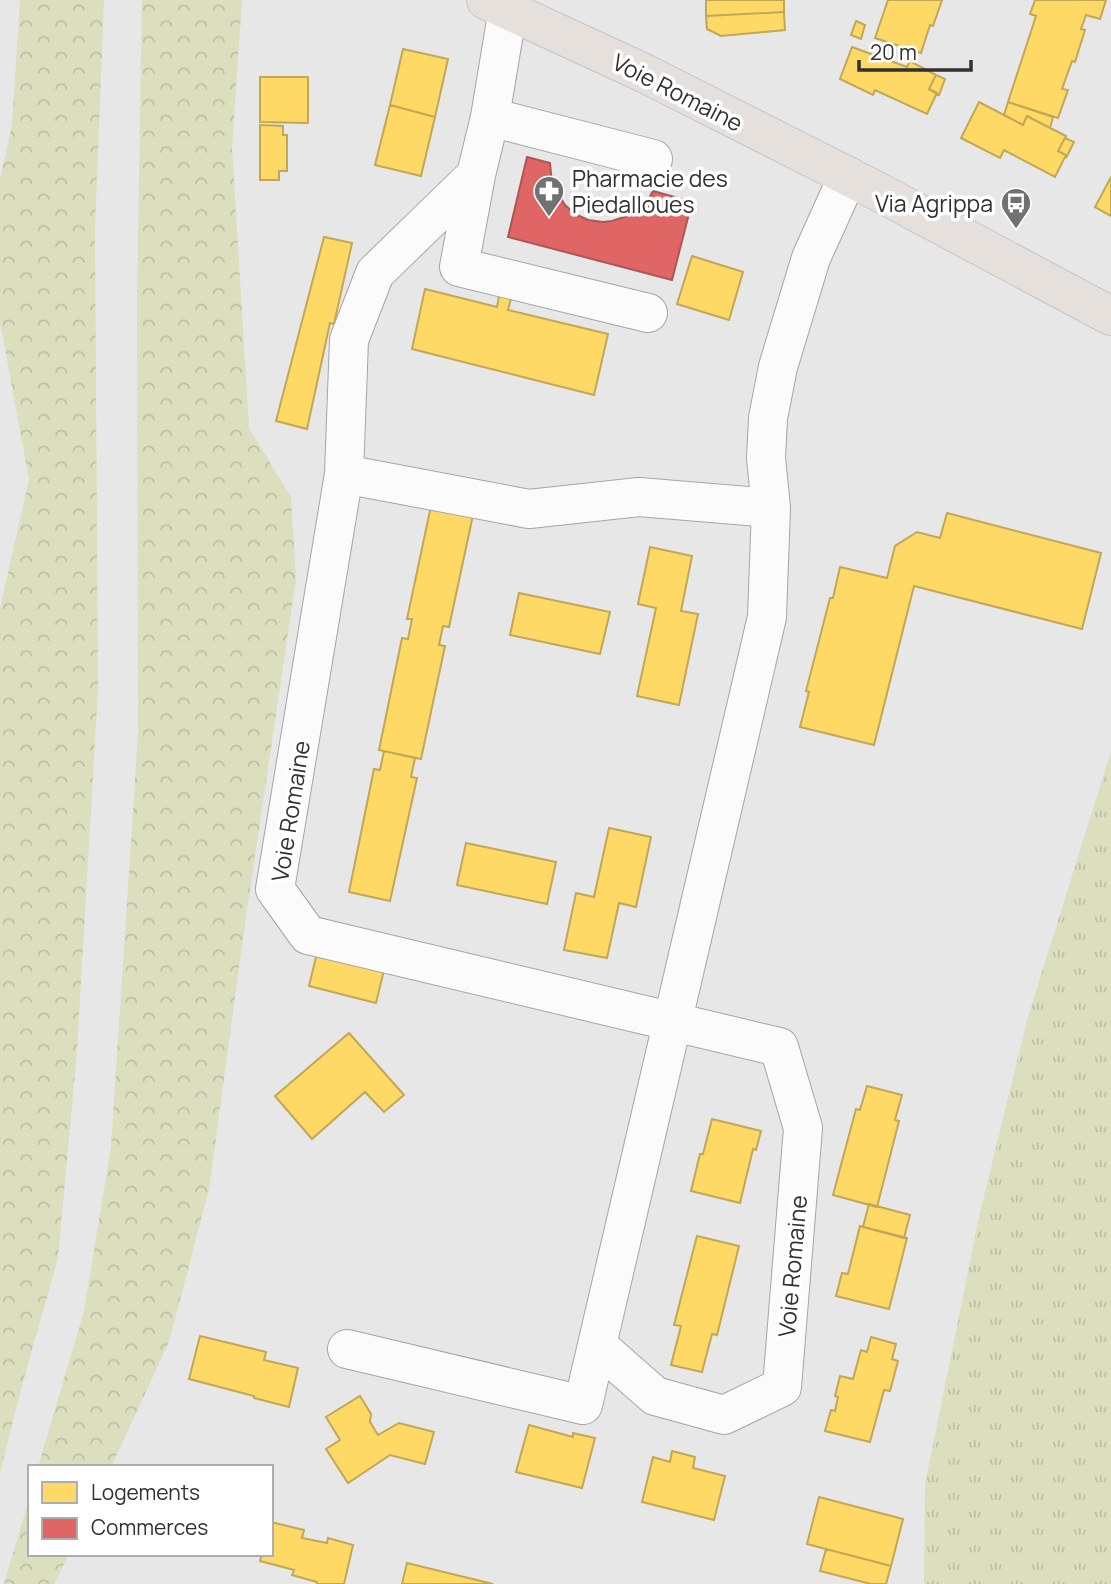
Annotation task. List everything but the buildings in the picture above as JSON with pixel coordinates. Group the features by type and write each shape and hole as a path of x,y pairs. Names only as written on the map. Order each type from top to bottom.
{"main road":[{"name":"Voie Romaine","path":"497,4 646,74 848,176 1111,316"}],"street":[{"name":"Voie Romaine","path":"497,4 490,117 459,267 648,313"},
{"path":"490,117 653,159"},
{"name":"Voie Romaine","path":"476,175 375,273 349,340 344,474 275,889 308,935 779,1047 803,1128 782,1387 724,1415 655,1396 597,1345"},
{"path":"347,1349 583,1405 767,617 771,508 766,458 768,418 778,366 811,258 848,176"},
{"path":"344,474 529,509 639,497 771,508"}],"green space":[{"path":"20,0 104,0 95,228 98,689 77,1051 58,1258 0,1473 0,609 29,479 0,322 0,180 12,125"},
{"path":"142,0 242,0 232,147 249,428 291,497 296,579 209,1189 169,1342 112,1465 39,1465 84,1311 111,1147 138,735 137,298"},
{"path":"1111,751 1111,1584 924,1584 925,1484 980,1213 1027,1020"},
{"path":"28,1503 28,1556 68,1556 54,1584 4,1584"}],"place":[{"name":"Pharmacie des Piedalloues","path":"549,218"},
{"name":"Via Agrippa","path":"1016,230"}]}
